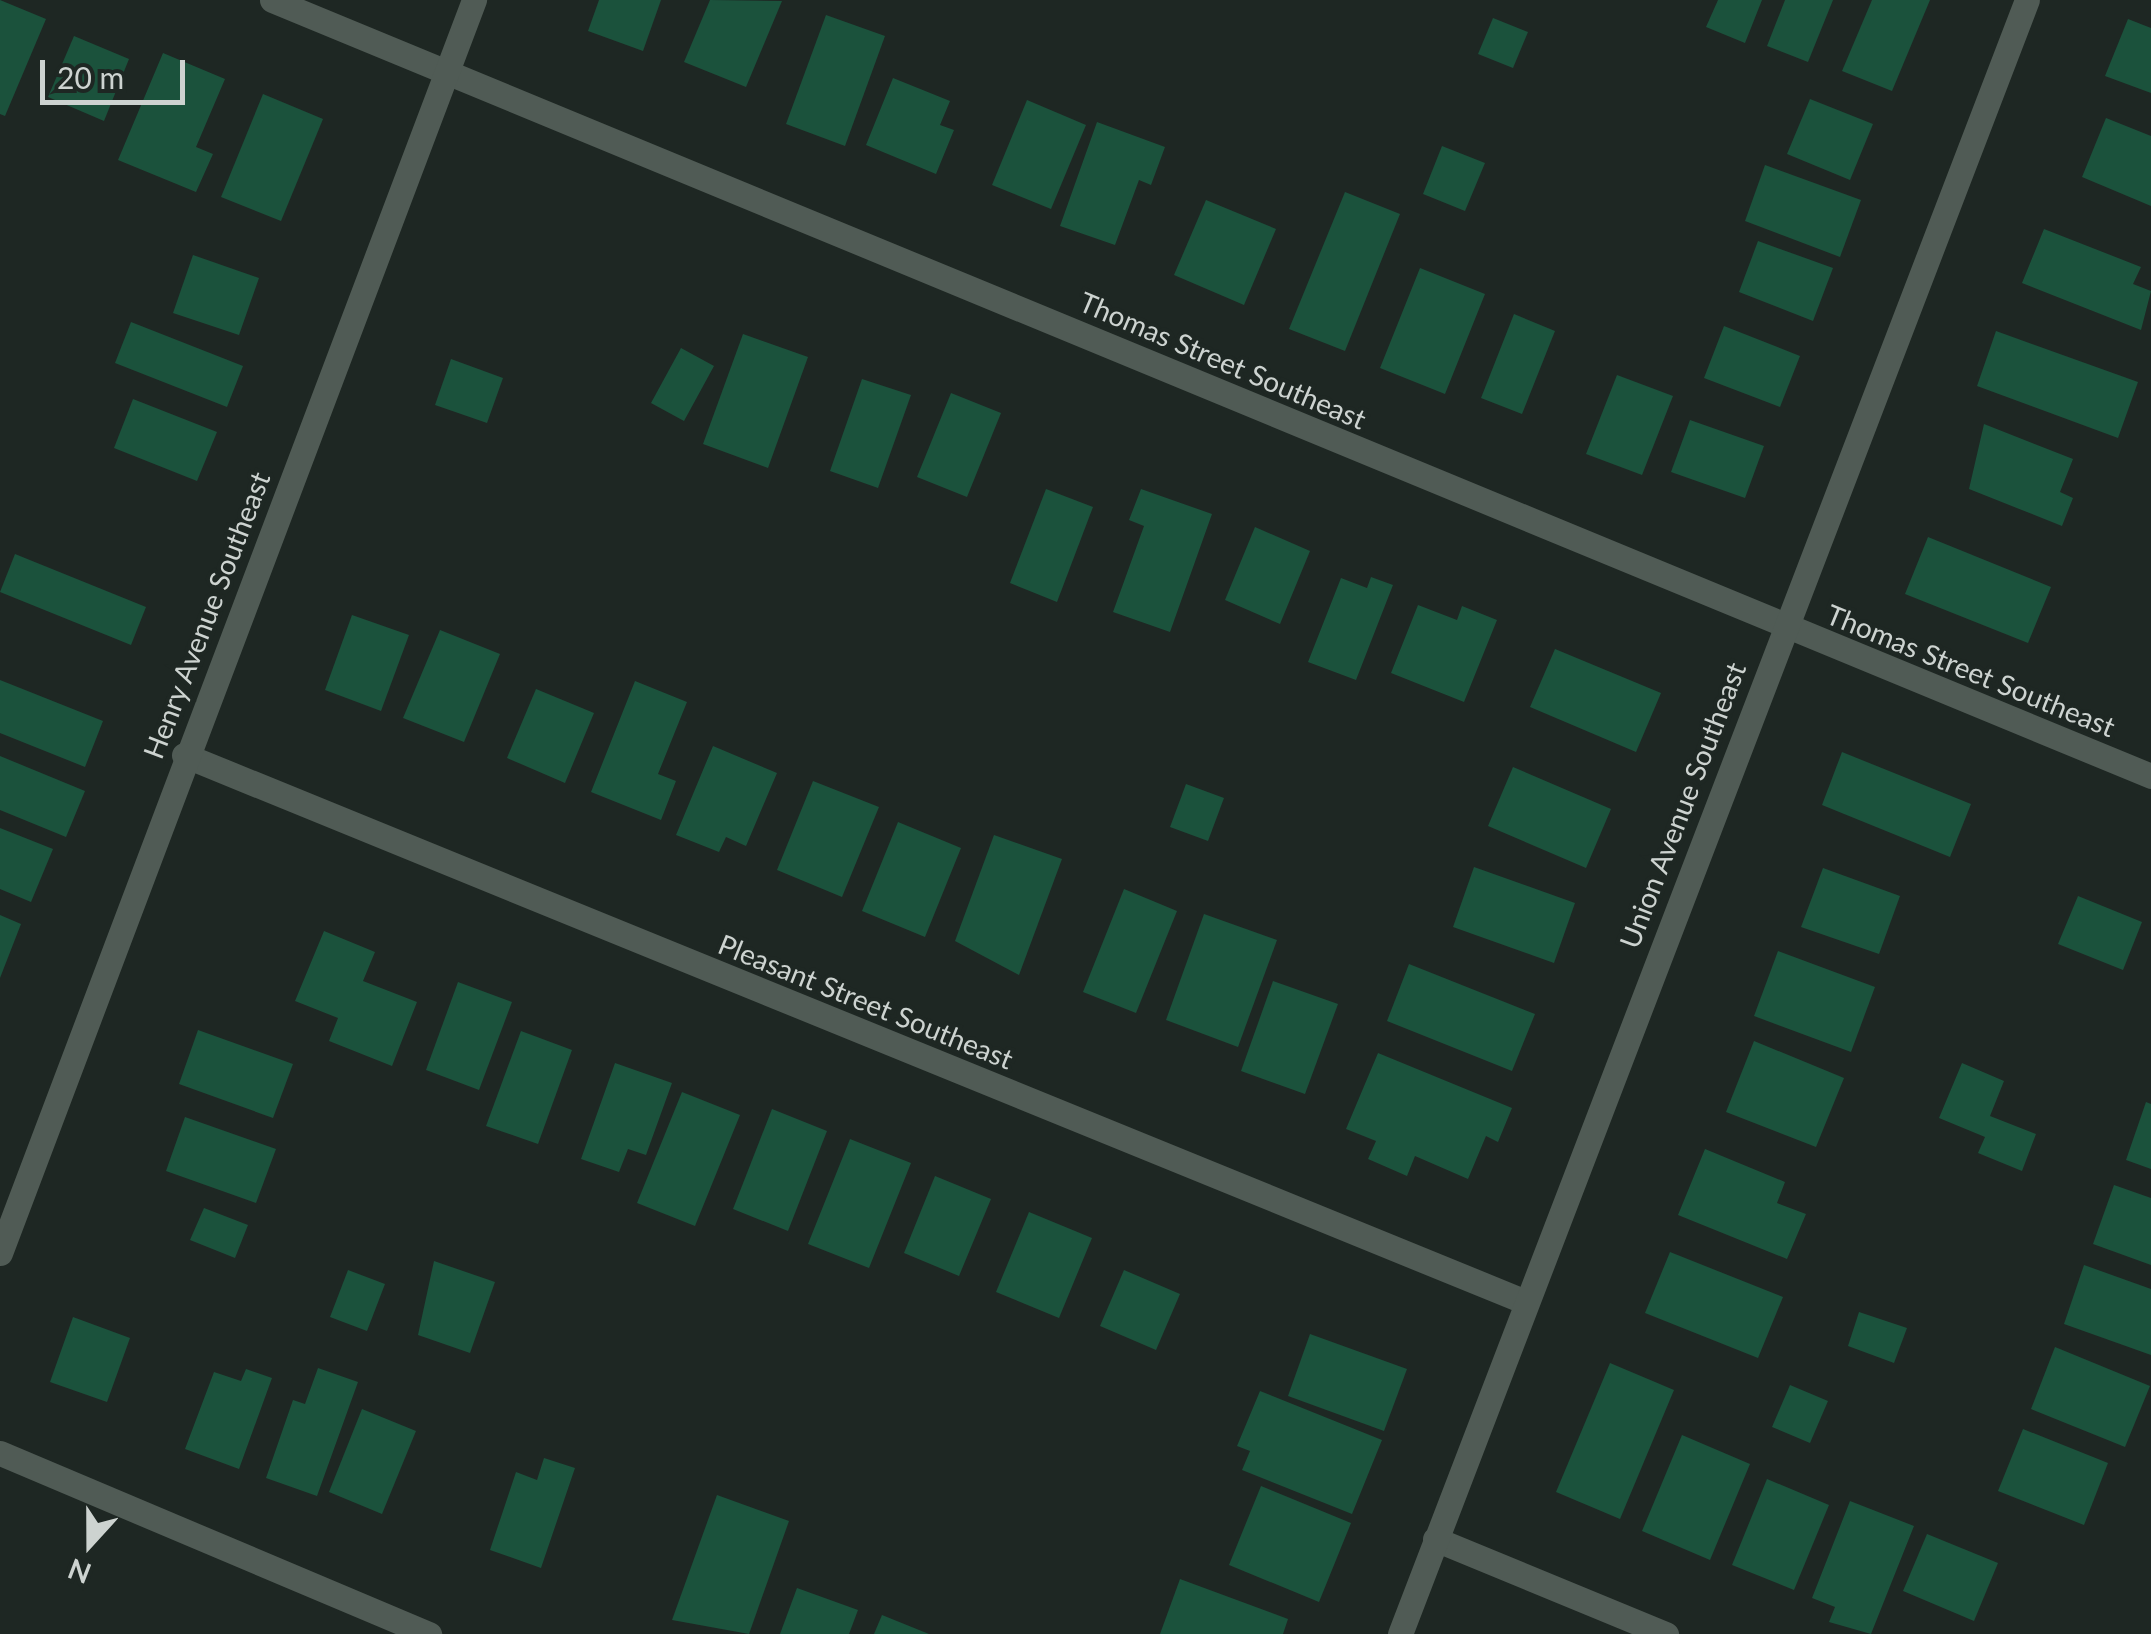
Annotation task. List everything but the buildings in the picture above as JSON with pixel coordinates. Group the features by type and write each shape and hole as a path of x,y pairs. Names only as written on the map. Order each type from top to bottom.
{"street":[{"name":"Thomas Street Southeast","path":"272,0 2151,776"},
{"name":"Henry Avenue Southeast","path":"0,1253 184,755 474,0"},
{"name":"Union Avenue Southeast","path":"1400,1634 1782,624 2027,0"},
{"name":"Pleasant Street Southeast","path":"184,755 1526,1302"},
{"path":"0,1453 430,1634"},
{"path":"1435,1539 1666,1634"}]}
